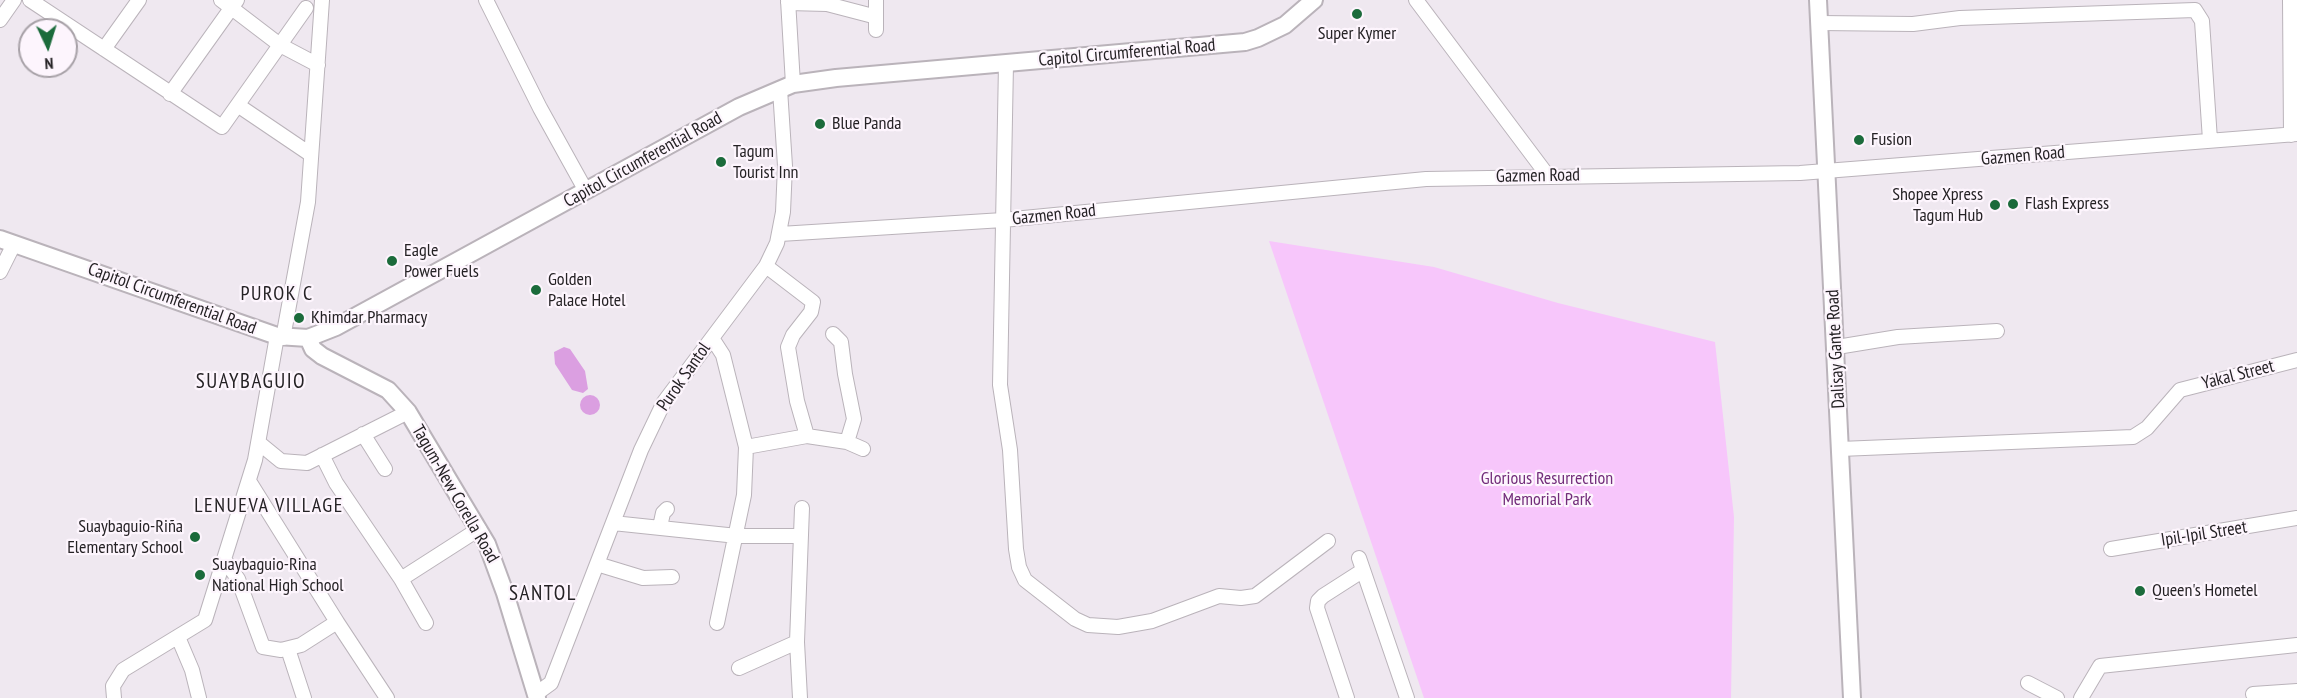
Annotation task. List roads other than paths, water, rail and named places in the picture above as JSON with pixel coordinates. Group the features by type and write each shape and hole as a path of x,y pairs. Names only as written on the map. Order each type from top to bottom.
{"main road":[{"name":"Capitol Circumferential Road","path":"7,242 280,337 308,338 336,327 738,107 786,87 836,78 1245,42 1258,39 1286,25 1314,0"},
{"name":"Dalisay Gante Road","path":"1818,0 1837,347 1852,698"},
{"name":"Tagum-New Corella Road","path":"308,338 314,349 322,356 388,390 408,412 479,529 499,574 537,696"}],"street":[{"path":"0,20 14,0"},
{"path":"30,0 219,126 225,126 306,8"},
{"path":"104,49 139,0"},
{"path":"114,698 113,686 123,670 205,620 249,481 306,222 322,0"},
{"path":"486,0 540,108 586,191"},
{"path":"788,2 827,4 876,24 876,0"},
{"path":"1416,0 1548,176"},
{"path":"2290,0 2294,135"},
{"name":"Purok Santol","path":"537,696 551,683 641,450 664,402 766,266 780,234 785,166 788,2"},
{"path":"170,94 230,3 280,45 318,65"},
{"path":"1819,24 1913,24 1960,18 2123,6 2195,10 2201,15 2210,140"},
{"path":"1006,63 1000,385 1010,450 1016,549 1019,567 1025,580 1075,619 1088,625 1128,626 1152,621 1218,596 1249,598 1255,596 1328,541"},
{"path":"239,106 310,154"},
{"name":"Gazmen Road","path":"780,234 1003,220 1403,180 1548,176 1731,176 1827,172 2294,135"},
{"path":"0,272 7,242"},
{"path":"766,266 813,302 811,312 793,335 788,347 797,401 807,436"},
{"path":"1837,347 1898,337 1997,331"},
{"path":"833,334 842,342 844,374 854,419 847,442"},
{"path":"712,338 723,355 746,447 744,495 717,623"},
{"name":"Yakal Street","path":"1840,449 2133,437 2147,428 2180,390 2297,360"},
{"path":"258,443 286,463 307,463 408,412"},
{"path":"363,434 385,469"},
{"path":"746,447 807,436 847,442 863,449"},
{"path":"321,455 336,483 401,579 426,623"},
{"path":"249,481 387,698"},
{"path":"800,698 797,642 802,508"},
{"path":"660,527 663,513 667,509"},
{"name":"Ipil-Ipil Street","path":"2111,549 2297,518"},
{"path":"613,522 737,536 801,536"},
{"path":"401,579 479,529"},
{"path":"225,559 238,579 259,643 266,649 288,649 301,645 337,622"},
{"path":"597,564 643,578 672,577"},
{"path":"1347,698 1317,608 1318,601 1360,564 1407,698"},
{"path":"178,637 192,670 199,698"},
{"path":"739,668 797,642"},
{"path":"2081,698 2100,666 2297,645"},
{"path":"288,649 304,698"},
{"path":"2028,683 2058,698"},
{"path":"2253,694 2297,691"}],"place":[{"name":"Super Kymer","path":"1357,14"},
{"name":"Blue Panda","path":"820,124"},
{"name":"Fusion","path":"1859,140"},
{"name":"Tagum Tourist Inn","path":"721,162"},
{"name":"Flash Express","path":"2013,204"},
{"name":"Shopee Xpress Tagum Hub","path":"1995,205"},
{"name":"Eagle Power Fuels","path":"392,261"},
{"name":"Golden Palace Hotel","path":"536,290"},
{"name":"Khimdar Pharmacy","path":"299,318"},
{"name":"Suaybaguio-Riña Elementary School","path":"195,537"},
{"name":"Suaybaguio-Rina National High School","path":"200,575"},
{"name":"Queen's Hometel","path":"2140,591"}],"district":[{"name":"PUROK C","path":"277,294"},
{"name":"SUAYBAGUIO","path":"251,382"},
{"name":"LENUEVA VILLAGE","path":"269,506"},
{"name":"SANTOL","path":"543,594"}],"park label":[{"name":"Glorious Resurrection Memorial Park","path":"1547,489"}]}
